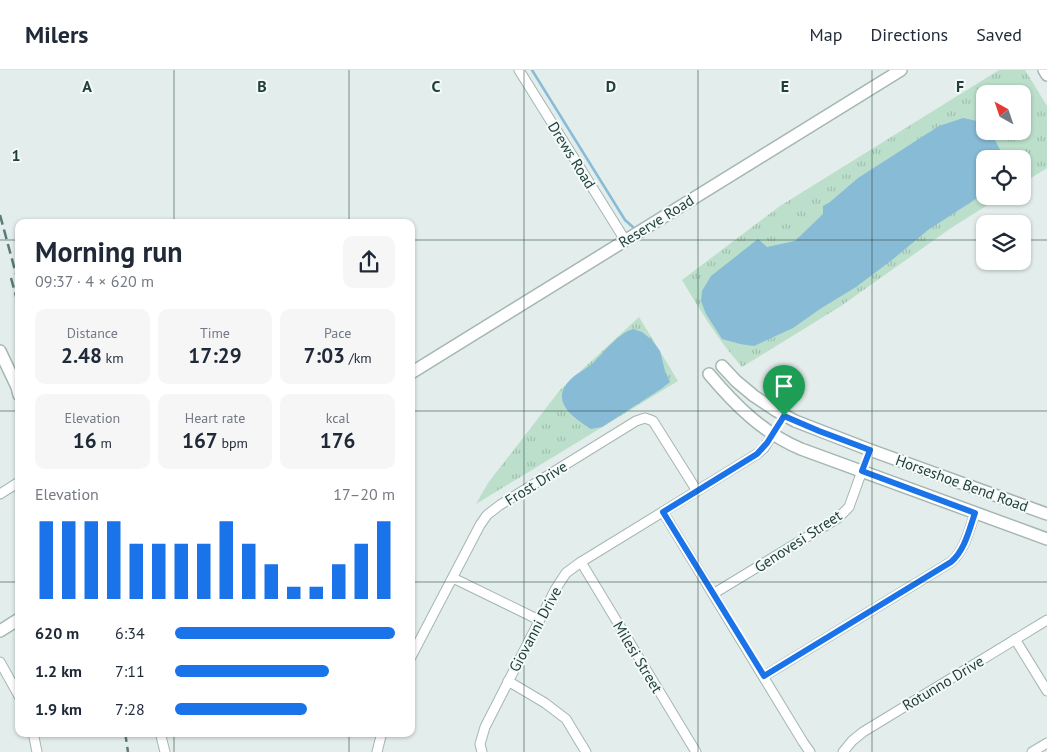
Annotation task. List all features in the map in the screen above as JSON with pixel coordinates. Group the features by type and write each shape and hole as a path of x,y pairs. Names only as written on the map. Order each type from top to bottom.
{"street":[{"name":"Drews Road","path":"519,70 625,240"},
{"name":"Reserve Road","path":"415,371 901,70"},
{"path":"1044,70 1047,75"},
{"path":"0,351 15,383"},
{"name":"Horseshoe Bend Road","path":"722,366 747,390 784,416 819,431 1047,514"},
{"name":"Horseshoe Bend Road","path":"709,374 739,407 759,424 792,445 1047,539"},
{"path":"773,434 784,416"},
{"name":"Frost Drive","path":"415,649 482,521 492,511 642,418 648,418 655,424 697,491"},
{"name":"Giovanni Drive","path":"482,752 480,744 485,727 538,620 562,577 581,562 757,454 764,448 773,434"},
{"path":"862,471 870,450"},
{"name":"Genovesi Street","path":"713,594 841,515 850,504 862,471"},
{"path":"0,494 15,485"},
{"path":"663,512 764,676 802,742 810,752"},
{"path":"764,676 951,562 963,546 975,513"},
{"name":"Milesi Street","path":"581,562 696,752"},
{"path":"453,578 538,620"},
{"name":"Rotunno Drive","path":"843,752 863,732 1047,620"},
{"path":"0,631 15,622"},
{"path":"1015,639 1047,691"},
{"path":"0,662 15,689"},
{"path":"508,681 545,703 566,719 586,752"},
{"path":"34,737 37,752"},
{"path":"161,737 165,752"},
{"path":"377,752 381,737"},
{"path":"1032,752 1047,743"}],"green space":[{"path":"999,70 1025,70 1047,106 1047,168 1031,178 1031,150 976,150 976,205 988,205 951,228 841,306 742,367 717,336 682,280 780,206"},
{"path":"639,317 678,381 476,504 488,483 560,390"}],"water":[{"path":"963,118 976,121 976,140 995,140 1000,150 976,150 976,199 928,230 856,287 793,328 754,346 722,339 706,314 701,301 702,291 711,276 758,239 767,247 795,241 823,214 823,206 858,178 939,126"},
{"path":"633,329 642,332 652,340 660,351 670,382 602,427 591,429 565,407 562,401 562,394 565,386 572,378 594,362 617,338"}],"waterway":[{"path":"532,70 625,220 634,228"}],"railway":[{"path":"0,215 15,270"},
{"path":"11,278 15,292"},
{"path":"126,737 128,752"}],"route":[{"path":"784,416 870,450 862,471 975,513 963,546 951,562 764,676 663,512 757,454 764,448 784,416"}]}
